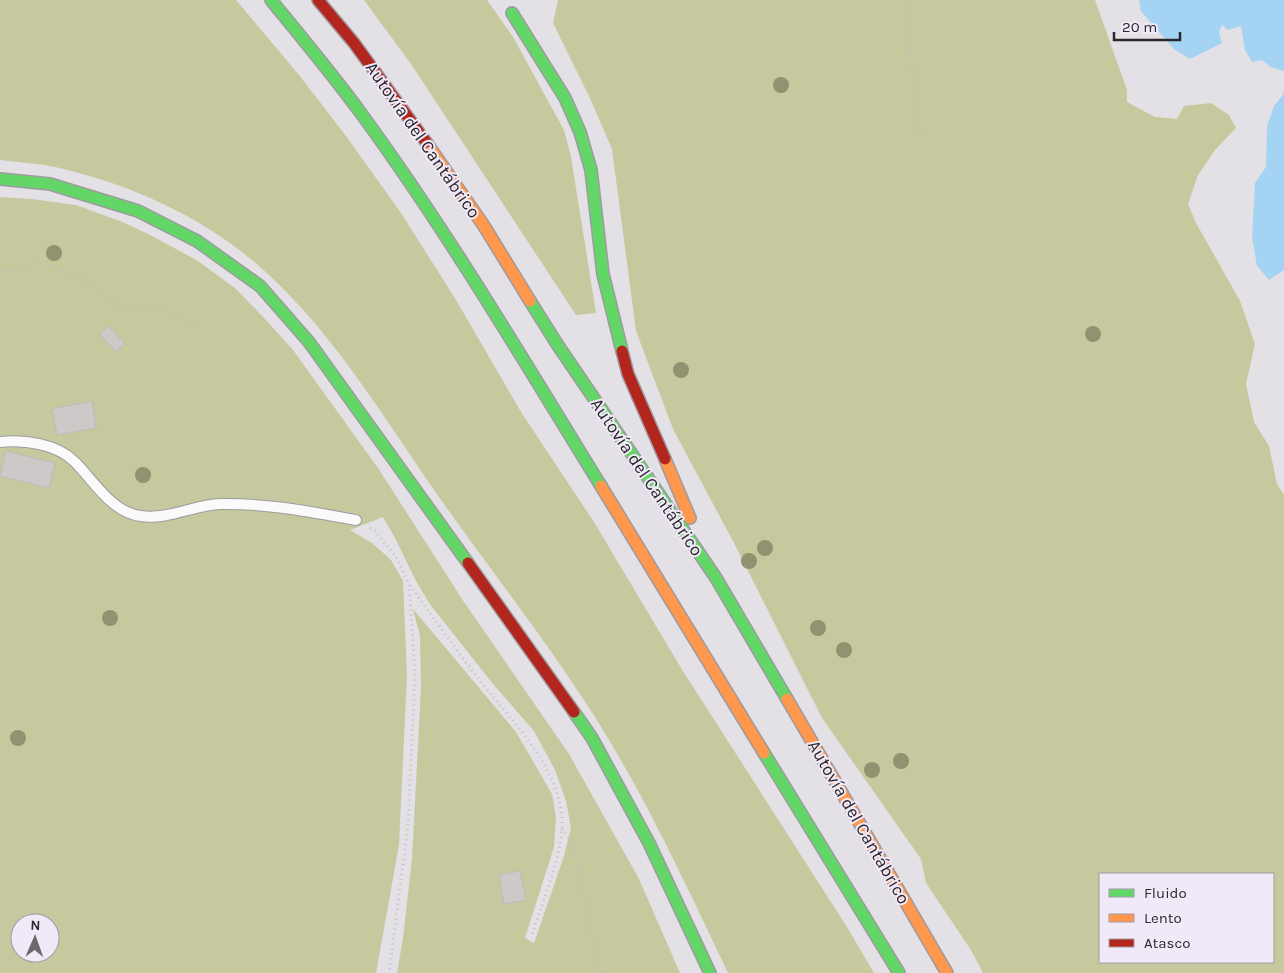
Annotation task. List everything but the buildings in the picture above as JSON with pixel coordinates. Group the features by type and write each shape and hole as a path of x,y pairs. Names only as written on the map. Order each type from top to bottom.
{"highway":[{"name":"Autovía del Cantábrico","path":"271,0 298,31 396,160 519,352 899,973"},
{"name":"Autovía del Cantábrico","path":"318,0 354,43 405,112 473,210 557,344 716,578 947,973"},
{"path":"512,14 565,98 580,132 591,170 604,274 628,374 716,578"},
{"path":"0,179 50,184 138,211 197,241 231,264 260,286 285,313 309,342 380,439 592,738 649,843 710,973"}],"lane":[{"path":"0,442 15,440 51,447 74,460 96,486 120,508 140,516 169,514 218,504 253,505 356,520"}],"path":[{"path":"905,0 920,137"},
{"path":"0,271 43,263 78,277 118,305 168,311 202,329"},
{"path":"356,520 375,530 396,557 409,584 481,682 530,741 554,786 562,828 556,859 531,937"},
{"path":"389,973 408,826 415,673 409,584"},
{"path":"562,828 573,844 600,973"}],"green space":[{"path":"0,0 236,0 299,75 346,136 401,213 456,300 521,412 594,522 681,668 847,927 874,973 728,973 683,878 635,785 600,725 560,664 453,517 347,364 301,307 275,280 225,239 151,198 72,171 45,165 0,160"},
{"path":"364,0 487,0 513,37 564,130 571,157 596,313 576,315 411,64"},
{"path":"558,0 1095,0 1127,90 1127,102 1155,117 1177,119 1184,106 1211,103 1229,115 1236,128 1215,150 1198,175 1188,204 1196,223 1240,301 1255,344 1246,384 1254,422 1269,446 1277,484 1284,495 1284,973 983,973 971,950 926,883 921,859 822,718 734,543 673,429 636,331 612,149 589,96 553,23"},
{"path":"0,197 76,205 125,223 154,237 198,261 236,289 293,350 378,468 464,602 569,754 639,879 680,973 397,973 412,859 421,687 420,636 413,609 516,732 552,794 556,818 554,847 525,938 534,943 564,856 571,828 566,801 555,770 534,731 493,684 429,603 383,517 350,530 372,543 391,560 403,581 407,676 399,845 376,973 0,973"}],"water":[{"path":"1139,0 1284,0 1284,71 1271,67 1262,60 1252,62 1245,50 1241,26 1228,30 1222,25 1219,32 1222,43 1190,59 1174,49 1141,11"},
{"path":"1284,90 1284,270 1269,280 1257,266 1252,237 1255,183 1266,167 1267,126 1274,106 1283,95"}],"traffic: fast":[{"path":"271,0 352,101 426,206 601,486"},
{"path":"512,13 565,98 580,132 591,170 603,274 622,351"},
{"path":"0,179 50,184 138,211 197,241 260,286 309,342 468,563"},
{"path":"530,301 557,344 716,578 787,699"},
{"path":"574,712 592,738 649,843 710,973"},
{"path":"764,753 899,973"}],"traffic: slow":[{"path":"426,142 484,226 530,301"},
{"path":"665,459 690,518"},
{"path":"601,486 764,753"},
{"path":"787,699 947,973"}],"traffic: jam":[{"path":"318,0 354,43 426,142"},
{"path":"622,351 628,374 665,459"},
{"path":"468,563 574,712"}]}
